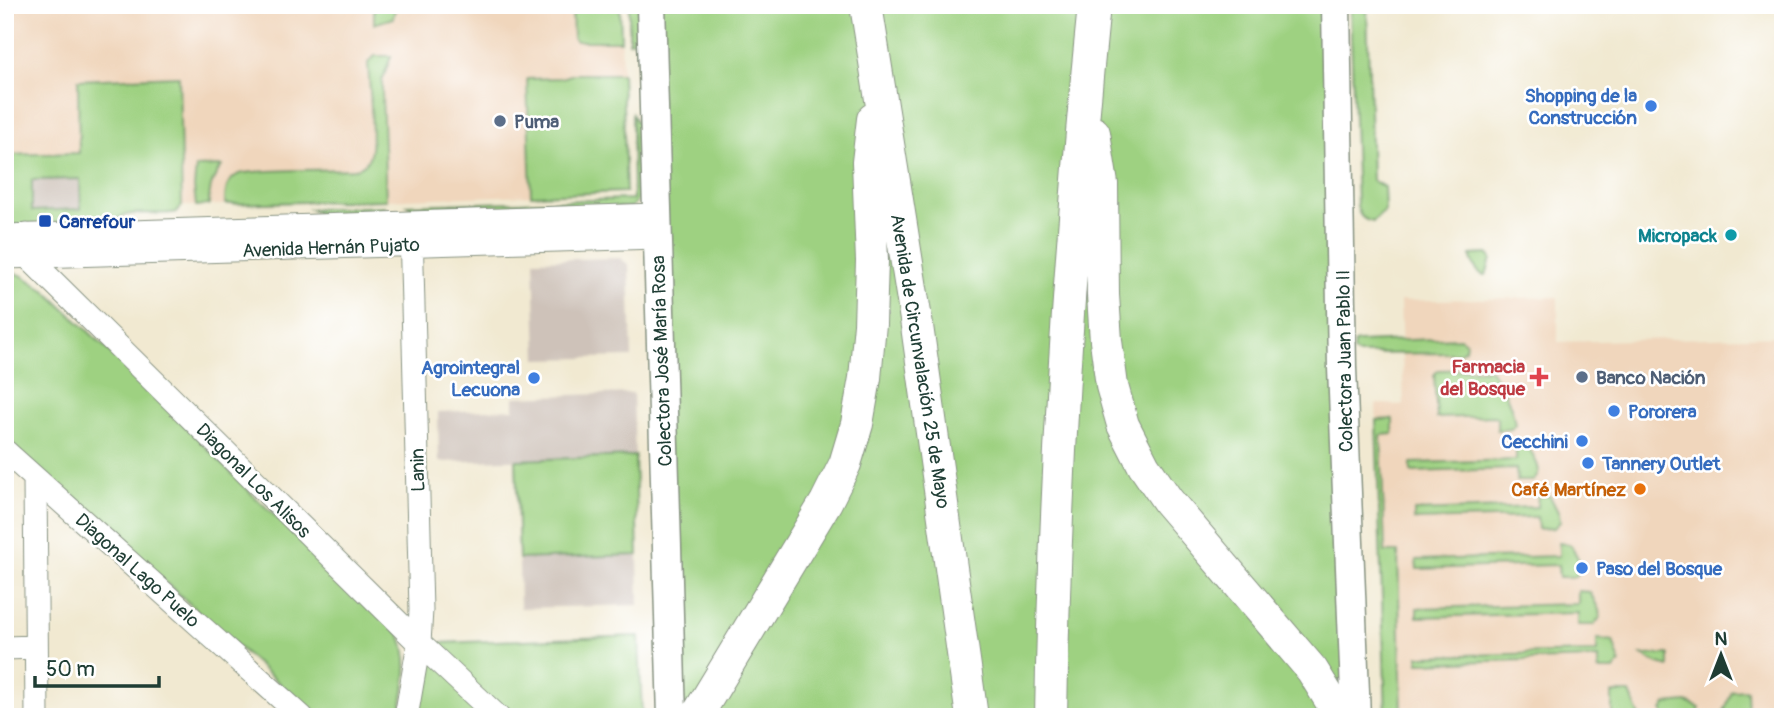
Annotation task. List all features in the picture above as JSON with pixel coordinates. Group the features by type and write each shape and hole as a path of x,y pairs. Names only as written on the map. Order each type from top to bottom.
{"highway":[{"name":"Avenida de Circunvalación 25 de Mayo","path":"866,5 921,352 972,717"},
{"path":"1051,717 1054,556 1065,340 1094,5"},
{"path":"696,717 826,502 845,464 857,424 870,324 872,261 868,162 878,80"},
{"path":"1087,81 1102,184 1106,341 1112,386 1123,425 1144,466 1168,500 1312,670 1341,717"}],"main road":[{"name":"Colectora José María Rosa","path":"650,5 672,717"},
{"name":"Colectora Juan Pablo II","path":"1336,5 1342,235 1342,368 1356,717"}],"street":[{"name":"Avenida Hernán Pujato","path":"16,246 657,226"},
{"name":"Lanin","path":"406,717 419,643 421,610 411,233"},
{"name":"Diagonal Los Alisos","path":"16,246 419,643 498,717"},
{"name":"Diagonal Lago Puelo","path":"5,451 302,717"},
{"path":"35,479 37,717"},
{"path":"5,648 37,647"}],"shaded area":[{"path":"5,5 620,5 626,192 5,212"},
{"path":"81,179 81,210 32,211 32,180"},
{"path":"620,258 629,265 632,357 537,359 534,260"},
{"name":"Paso del Bosque","path":"1558,297 1558,342 1783,336 1783,717 1386,717 1376,404 1404,405 1400,301"},
{"path":"633,393 635,456 439,462 438,412 514,409 514,397"},
{"path":"638,555 639,605 520,608 519,559"}],"green space":[{"path":"572,5 620,5 621,41 576,41 573,38"},
{"path":"629,5 639,5 640,39 629,42"},
{"path":"651,5 1336,5 1356,717 672,717"},
{"path":"1350,5 1367,5 1372,180 1384,187 1385,210 1373,222 1362,217 1357,206"},
{"path":"396,6 393,18 374,24 374,7"},
{"path":"375,56 391,56 382,81 386,200 225,204 230,181 244,173 355,169 365,164 370,154 372,136 368,63"},
{"path":"574,74 622,74 626,192 531,195 527,79 562,78"},
{"path":"179,76 182,206 177,212 127,215 114,222 51,225 50,217 40,217 40,225 5,226 5,155 79,153 78,80","holes":["80,179 81,209 32,211 32,180"]},
{"path":"632,114 641,129 644,194 631,207 418,213 407,205 633,199"},
{"path":"222,166 212,184 209,205 196,206 196,167"},
{"path":"385,206 381,213 321,215 310,209"},
{"path":"1488,254 1491,259 1486,275 1476,268 1471,255"},
{"path":"5,271 21,275 46,291 151,391 253,495 400,634 406,665 400,717 317,717 5,440"},
{"path":"1460,338 1466,342 1465,349 1459,353 1353,352 1354,343 1359,342"},
{"path":"1489,369 1509,402 1515,424 1511,429 1497,430 1497,418 1494,416 1437,418 1434,375 1438,370"},
{"path":"1393,419 1393,434 1381,435 1385,552 1398,552 1402,717 1386,717 1376,420"},
{"path":"1516,448 1529,449 1539,469 1533,481 1517,481 1516,469 1411,472 1411,463 1516,460"},
{"path":"635,456 638,555 519,559 516,460"},
{"path":"1538,495 1550,496 1559,514 1560,522 1554,528 1538,529 1537,517 1414,520 1414,511 1537,507"},
{"path":"1559,543 1571,545 1580,562 1581,570 1575,577 1559,577 1558,565 1417,569 1416,560 1559,556"},
{"path":"1578,591 1590,592 1599,610 1600,618 1594,625 1578,625 1578,613 1417,617 1417,608 1578,604"},
{"path":"639,636 642,717 418,717 425,669 439,643"},
{"path":"1597,639 1613,641 1620,663 1614,670 1598,670 1598,658 1419,663 1418,656 1597,652"},
{"path":"1669,654 1669,667 1642,655"},
{"path":"1747,690 1748,717 1722,717 1732,691"},
{"path":"1612,693 1630,693 1640,717 1612,717"},
{"path":"1687,702 1700,708 1697,717 1665,717 1662,711 1666,704"}],"place":[{"name":"Shopping de la Construcción","path":"1651,106"},
{"name":"Puma","path":"500,121"},
{"name":"Carrefour","path":"45,221"},
{"name":"Micropack","path":"1731,235"},
{"name":"Farmacia del Bosque","path":"1539,377"},
{"name":"Banco Nación","path":"1582,377"},
{"name":"Agrointegral Lecuona","path":"534,378"},
{"name":"Pororera","path":"1614,411"},
{"name":"Cecchini","path":"1582,441"},
{"name":"Tannery Outlet","path":"1588,463"},
{"name":"Café Martínez","path":"1640,489"},
{"name":"Paso del Bosque","path":"1582,568"}]}
